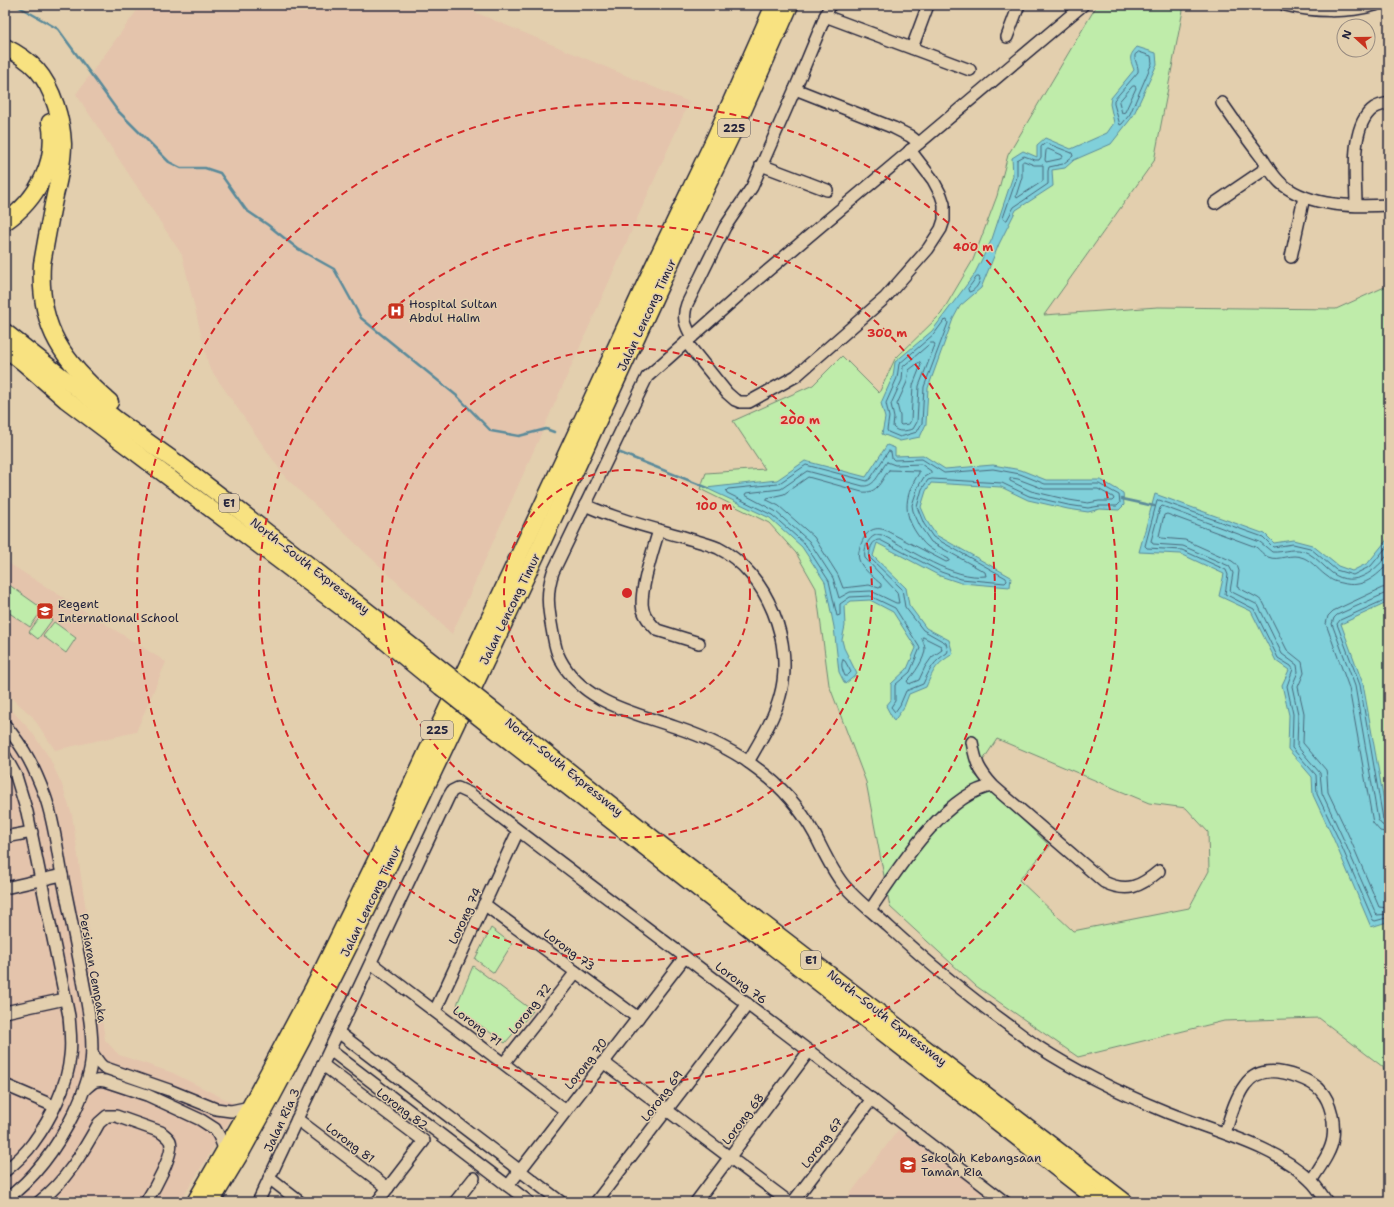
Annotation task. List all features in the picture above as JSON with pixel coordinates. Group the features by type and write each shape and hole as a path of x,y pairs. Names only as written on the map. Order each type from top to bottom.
{"highway":[{"name":"Jalan Lencong Timur","path":"195,1202 226,1151 317,981 380,852 652,269 714,140 774,5"},
{"name":"Jalan Lencong Timur","path":"211,1202 268,1104 379,886 541,546 790,5"},
{"path":"5,47 27,61 42,76 56,106 62,131 63,145 61,168 46,238 41,279 43,303 49,325 64,353 98,391 180,465"},
{"path":"5,58 24,73 39,91 49,114 52,129 52,141 47,167 37,189 21,210 5,222"},
{"name":"North–South Expressway","path":"5,332 117,420 180,465 446,682 1100,1202"},
{"name":"North–South Expressway","path":"5,348 66,400 369,628 446,682"},
{"path":"5,360 66,400"},
{"name":"North–South Expressway","path":"497,722 661,845 1125,1202"}],"street":[{"path":"795,89 894,128 910,136 941,195 945,213 941,229 928,248 885,298 804,370 754,400 740,402 732,398 727,393 689,340 684,319 684,312 725,227 747,195 795,89 830,5"},
{"path":"912,48 928,5"},
{"path":"1007,37 1019,5"},
{"path":"1083,5 746,289 647,377 553,572 549,584 547,597 556,651 560,660 575,680 594,696 603,701 698,735 726,748 766,775 787,794 795,804 842,883 870,910 951,981 1035,1045 1074,1068 1124,1093 1175,1116 1225,1133 1272,1154 1292,1166 1311,1181 1327,1202"},
{"path":"1285,5 1331,10 1358,9 1375,5"},
{"path":"825,16 970,70"},
{"path":"1222,103 1282,184 1304,197 1330,203 1389,205"},
{"path":"1356,205 1356,147 1358,133 1370,112 1380,105 1389,103"},
{"path":"761,165 827,190"},
{"path":"1215,203 1268,167"},
{"path":"1291,257 1304,197"},
{"path":"585,505 631,523 716,547 734,558 760,587 782,637 784,665 781,695 764,734 748,762"},
{"path":"659,530 642,592 643,609 657,630 699,643"},
{"name":"Persiaran Cempaka","path":"5,725 26,753 46,797 78,950 90,1018 92,1053 85,1089 56,1146 23,1186 5,1200"},
{"path":"972,742 976,761 981,772 993,786 1104,882 1114,887 1124,888 1136,886 1146,882 1159,871"},
{"path":"5,756 16,776 24,798 65,999 71,1036 70,1056 64,1082 54,1106 33,1144 5,1171"},
{"path":"870,910 909,855 947,811 976,790 993,786"},
{"name":"Lorong 76","path":"458,788 469,793 1006,1202"},
{"name":"Jalan Ria 3","path":"258,1202 449,796 452,791 458,788"},
{"name":"Lorong 74","path":"435,1011 518,831"},
{"path":"5,837 32,832"},
{"path":"5,888 62,875"},
{"name":"Lorong 73","path":"484,904 638,1018"},
{"name":"Lorong 70","path":"508,1186 685,957"},
{"name":"Lorong 71","path":"371,963 566,1110"},
{"name":"Lorong 72","path":"504,1063 576,972"},
{"path":"5,1012 65,999"},
{"name":"Lorong 69","path":"596,1202 748,1004"},
{"path":"338,1032 561,1202"},
{"path":"330,1050 529,1202"},
{"name":"Lorong 68","path":"696,1202 809,1051"},
{"path":"92,1053 103,1067 170,1090 216,1109 231,1111 250,1107"},
{"path":"603,1062 789,1202"},
{"name":"Lorong 82","path":"323,1065 424,1141 376,1202"},
{"path":"1225,1133 1239,1095 1245,1084 1257,1075 1265,1072 1281,1072 1303,1079 1321,1091 1328,1102 1334,1131 1330,1150 1311,1181"},
{"path":"85,1089 95,1080 105,1080 147,1096 210,1125 219,1136 226,1151"},
{"path":"5,1085 54,1106"},
{"name":"Lorong 67","path":"793,1202 872,1099"},
{"path":"39,1202 70,1170 99,1123 103,1119 111,1116 161,1132 170,1141 171,1148 162,1172 146,1202"},
{"name":"Lorong 81","path":"297,1119 388,1188"},
{"path":"269,1178 300,1202"},
{"path":"455,1202 474,1178"}],"shaded area":[{"name":"Hospital Sultan Abdul Halim","path":"141,5 458,5 689,102 452,634 285,477 209,367 182,255 76,94"},
{"name":"Regent International School","path":"5,561 166,662 136,732 55,750 32,716 5,692"},
{"path":"5,703 31,731 49,757 62,785 72,815 105,1040 119,1055 173,1073 239,1106 180,1202 5,1202"},
{"name":"Sekolah Kebangsaan Taman Ria","path":"898,1130 992,1199 990,1202 844,1202"}],"green space":[{"path":"1097,5 1184,5 1154,161 1044,315 1158,307 1336,309 1389,285 1389,1101 1383,1067 1319,1018 1224,1021 1078,1057 976,986 890,907 866,782 829,685 816,588 796,553 769,523 700,489 706,473 765,469 733,421 813,385 842,356 879,393 895,359 941,314 973,260 997,196 1008,155","holes":["997,739 1149,803 1186,808 1208,832 1209,871 1189,908 1073,931 1019,880 1050,846 974,774"]},
{"path":"5,582 43,609 30,627 5,610"},
{"path":"43,613 52,620 38,639 29,632"},
{"path":"54,622 76,638 66,653 43,636"},
{"path":"491,928 512,944 494,973 475,959"},
{"path":"473,966 533,1011 505,1043 457,1009 458,1002"}],"water":[{"path":"1137,47 1156,53 1157,64 1133,116 1111,144 1074,160 1065,168 1052,170 1053,186 1016,210 999,244 981,288 960,306 953,319 928,388 926,424 920,437 900,441 882,434 885,418 881,403 893,376 895,362 932,331 974,275 992,239 1013,176 1012,158 1023,151 1037,157 1037,145 1045,138 1071,149 1107,133 1114,123 1110,104 1111,98 1134,70 1131,56"},
{"path":"887,445 895,448 895,456 923,455 945,469 993,465 1021,470 1046,480 1101,480 1123,493 1124,505 1119,510 1100,509 1088,512 1028,500 1001,487 931,483 926,491 921,507 928,523 936,535 1011,577 1010,587 961,583 940,576 877,543 873,556 906,588 909,605 926,628 949,640 953,654 936,668 926,687 909,694 904,707 894,721 886,706 891,700 891,684 907,669 916,648 893,612 870,600 851,601 844,606 845,626 842,640 844,648 857,674 845,684 839,672 834,627 825,582 802,547 770,518 706,488 777,480 805,461 866,477"},
{"path":"1155,494 1265,534 1274,543 1293,540 1312,545 1338,566 1352,571 1368,563 1389,537 1389,602 1341,624 1363,684 1389,829 1389,927 1387,922 1371,927 1313,795 1312,777 1288,749 1289,715 1282,685 1289,670 1276,661 1251,611 1219,596 1224,574 1181,554 1139,552"}],"waterway":[{"path":"16,5 58,29 117,110 169,162 181,168 205,168 220,173 246,210 268,225 298,249 334,269 361,318 457,396 491,431 519,436 546,429 554,432"},
{"path":"618,452 708,488"},
{"path":"1122,499 1154,506"}],"place":[{"name":"Hospital Sultan Abdul Halim","path":"396,311"},
{"name":"Regent International School","path":"45,611"},
{"name":"Sekolah Kebangsaan Taman Ria","path":"908,1165"}]}
